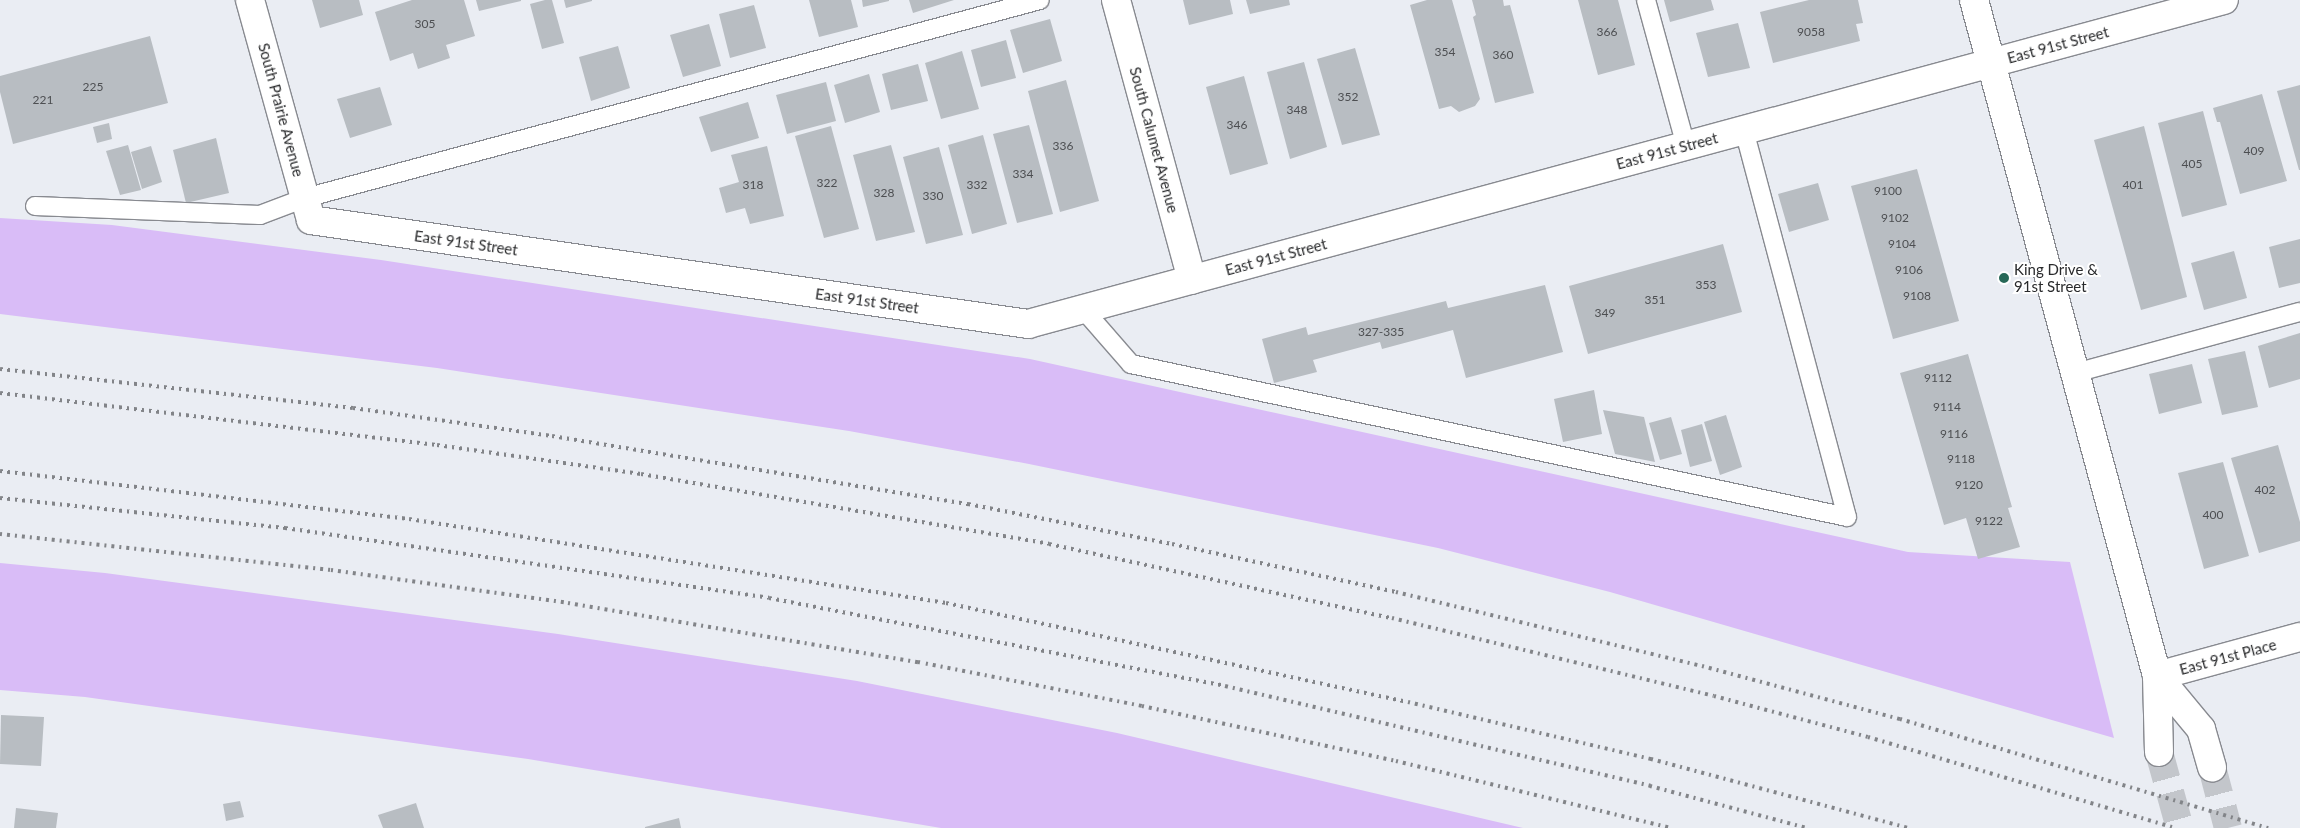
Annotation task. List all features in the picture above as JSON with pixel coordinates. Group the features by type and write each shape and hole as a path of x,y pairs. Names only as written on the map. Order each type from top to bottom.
{"street":[{"name":"South Prairie Avenue","path":"250,0 308,209"},
{"name":"South Calumet Avenue","path":"1116,0 1192,280"},
{"path":"1974,0 2157,676 2158,752"},
{"name":"East 91st Street","path":"308,209 1028,324 2224,0"},
{"name":"East 91st Place","path":"2157,676 2300,637"},
{"path":"2157,676 2201,729 2212,768"}],"lane":[{"path":"35,206 260,215 308,209 1040,0"},
{"path":"1646,0 1686,146"},
{"path":"1082,309 1131,364 1847,516 1744,130"},
{"path":"2075,373 2300,312"}],"shaded area":[{"path":"0,218 112,225 381,260 1030,359 1908,552 2070,562 2114,738 1610,592 1438,548 1029,464 849,431 437,368 0,314"},
{"path":"0,563 105,573 558,634 857,681 1117,733 1523,828 941,828 528,759 85,697 0,690"}],"building":[{"path":"312,0 359,0 363,15 320,28"},
{"path":"412,0 464,0 475,36 446,45 450,58 418,69 413,53 390,61 375,12"},
{"path":"476,0 521,0 521,1 479,11"},
{"path":"552,0 564,43 542,49 530,4"},
{"path":"564,0 592,0 592,1 566,8"},
{"path":"809,0 851,0 858,27 819,37"},
{"path":"862,0 889,0 889,1 863,7"},
{"path":"909,0 954,0 913,13"},
{"path":"1183,0 1230,0 1233,14 1189,25"},
{"path":"1246,0 1289,0 1290,5 1250,14"},
{"path":"1427,0 1452,0 1480,99 1475,106 1459,112 1451,106 1439,109 1410,5"},
{"path":"1472,0 1503,0 1504,6 1510,5 1534,93 1495,103 1473,17 1476,15"},
{"path":"1578,0 1618,0 1635,65 1598,75"},
{"path":"1664,0 1711,0 1714,10 1670,22"},
{"path":"1809,0 1858,0 1863,23 1856,24 1860,41 1773,63 1760,12"},
{"path":"754,5 766,48 730,58 719,14"},
{"path":"1050,19 1062,61 1023,73 1010,30"},
{"path":"1738,23 1750,68 1708,77 1696,33"},
{"path":"709,24 721,66 683,77 670,35"},
{"path":"150,36 168,103 13,144 0,92 0,76"},
{"path":"1006,40 1016,78 981,87 971,50"},
{"path":"618,46 630,88 591,101 579,57"},
{"path":"1355,48 1380,135 1342,145 1317,59"},
{"path":"962,51 979,109 941,119 925,63"},
{"path":"1304,62 1327,147 1290,159 1267,72"},
{"path":"918,64 928,101 891,110 882,74"},
{"path":"869,74 880,112 845,123 834,85"},
{"path":"1244,76 1268,164 1230,175 1206,87"},
{"path":"1066,80 1099,201 1060,212 1028,91"},
{"path":"826,82 836,121 787,134 776,95"},
{"path":"2300,85 2300,170 2299,170 2277,91"},
{"path":"380,87 392,125 350,138 337,99"},
{"path":"2262,94 2287,181 2240,194 2220,122 2217,122 2213,108"},
{"path":"748,102 759,138 711,152 699,117"},
{"path":"2203,111 2227,205 2182,217 2158,123"},
{"path":"109,123 112,139 97,143 93,127"},
{"path":"1029,125 1053,214 1017,223 993,134"},
{"path":"831,126 859,229 824,238 795,136"},
{"path":"2144,126 2187,297 2141,310 2094,140"},
{"path":"983,135 1007,224 972,234 948,145"},
{"path":"216,138 229,193 186,203 173,150"},
{"path":"128,145 141,190 120,195 106,151"},
{"path":"891,145 915,232 876,241 853,155"},
{"path":"151,146 162,182 142,189 131,152"},
{"path":"767,146 784,216 750,224 745,208 726,213 719,188 739,182 731,155"},
{"path":"939,147 963,235 926,244 903,157"},
{"path":"1917,169 1959,321 1893,339 1851,186"},
{"path":"1818,183 1829,220 1789,232 1778,194"},
{"path":"2300,239 2300,283 2279,288 2269,247"},
{"path":"1723,244 1742,312 1588,354 1569,286"},
{"path":"2234,251 2247,298 2204,310 2191,263"},
{"path":"1545,285 1563,352 1466,378 1453,330 1382,349 1380,342 1313,360 1317,372 1274,383 1262,339 1306,327 1308,335 1446,301 1448,308"},
{"path":"2300,333 2300,379 2269,388 2258,346"},
{"path":"2245,351 2258,407 2222,415 2208,359"},
{"path":"1968,354 2012,507 2008,508 2020,547 1978,559 1966,518 1944,525 1900,373"},
{"path":"2192,364 2202,403 2159,414 2149,374"},
{"path":"1594,390 1602,434 1563,442 1554,399"},
{"path":"1603,410 1644,417 1655,462 1615,454"},
{"path":"1726,415 1742,467 1720,475 1704,422"},
{"path":"1671,417 1682,454 1660,460 1649,423"},
{"path":"1702,424 1712,461 1690,467 1681,430"},
{"path":"2278,445 2300,522 2300,541 2259,553 2231,458"},
{"path":"2223,462 2249,556 2204,569 2178,473"},
{"path":"1,715 44,717 41,766 0,764"},
{"path":"240,801 244,817 226,821 223,804"},
{"path":"416,803 424,828 383,828 378,815"},
{"path":"16,808 58,813 56,828 14,828"},
{"path":"679,818 681,828 645,828 645,827"}],"tunnel":[{"path":"2159,752 2180,828"},
{"path":"2212,767 2228,828"}],"railway":[{"path":"0,369 353,408 552,436 968,504 1172,544 1396,592 1702,666 1900,719 2268,828"},
{"path":"0,393 437,445 641,474 1049,544 1392,618 1714,696 1868,737 2176,828"},
{"path":"0,471 409,519 946,603 1408,702 1651,759 1909,828"},
{"path":"0,498 285,528 769,598 1225,686 1650,786 1807,828"},
{"path":"0,534 331,570 568,603 918,662 1142,706 1396,761 1671,828"}],"place":[{"name":"King Drive & 91st Street","path":"2004,278"}]}
